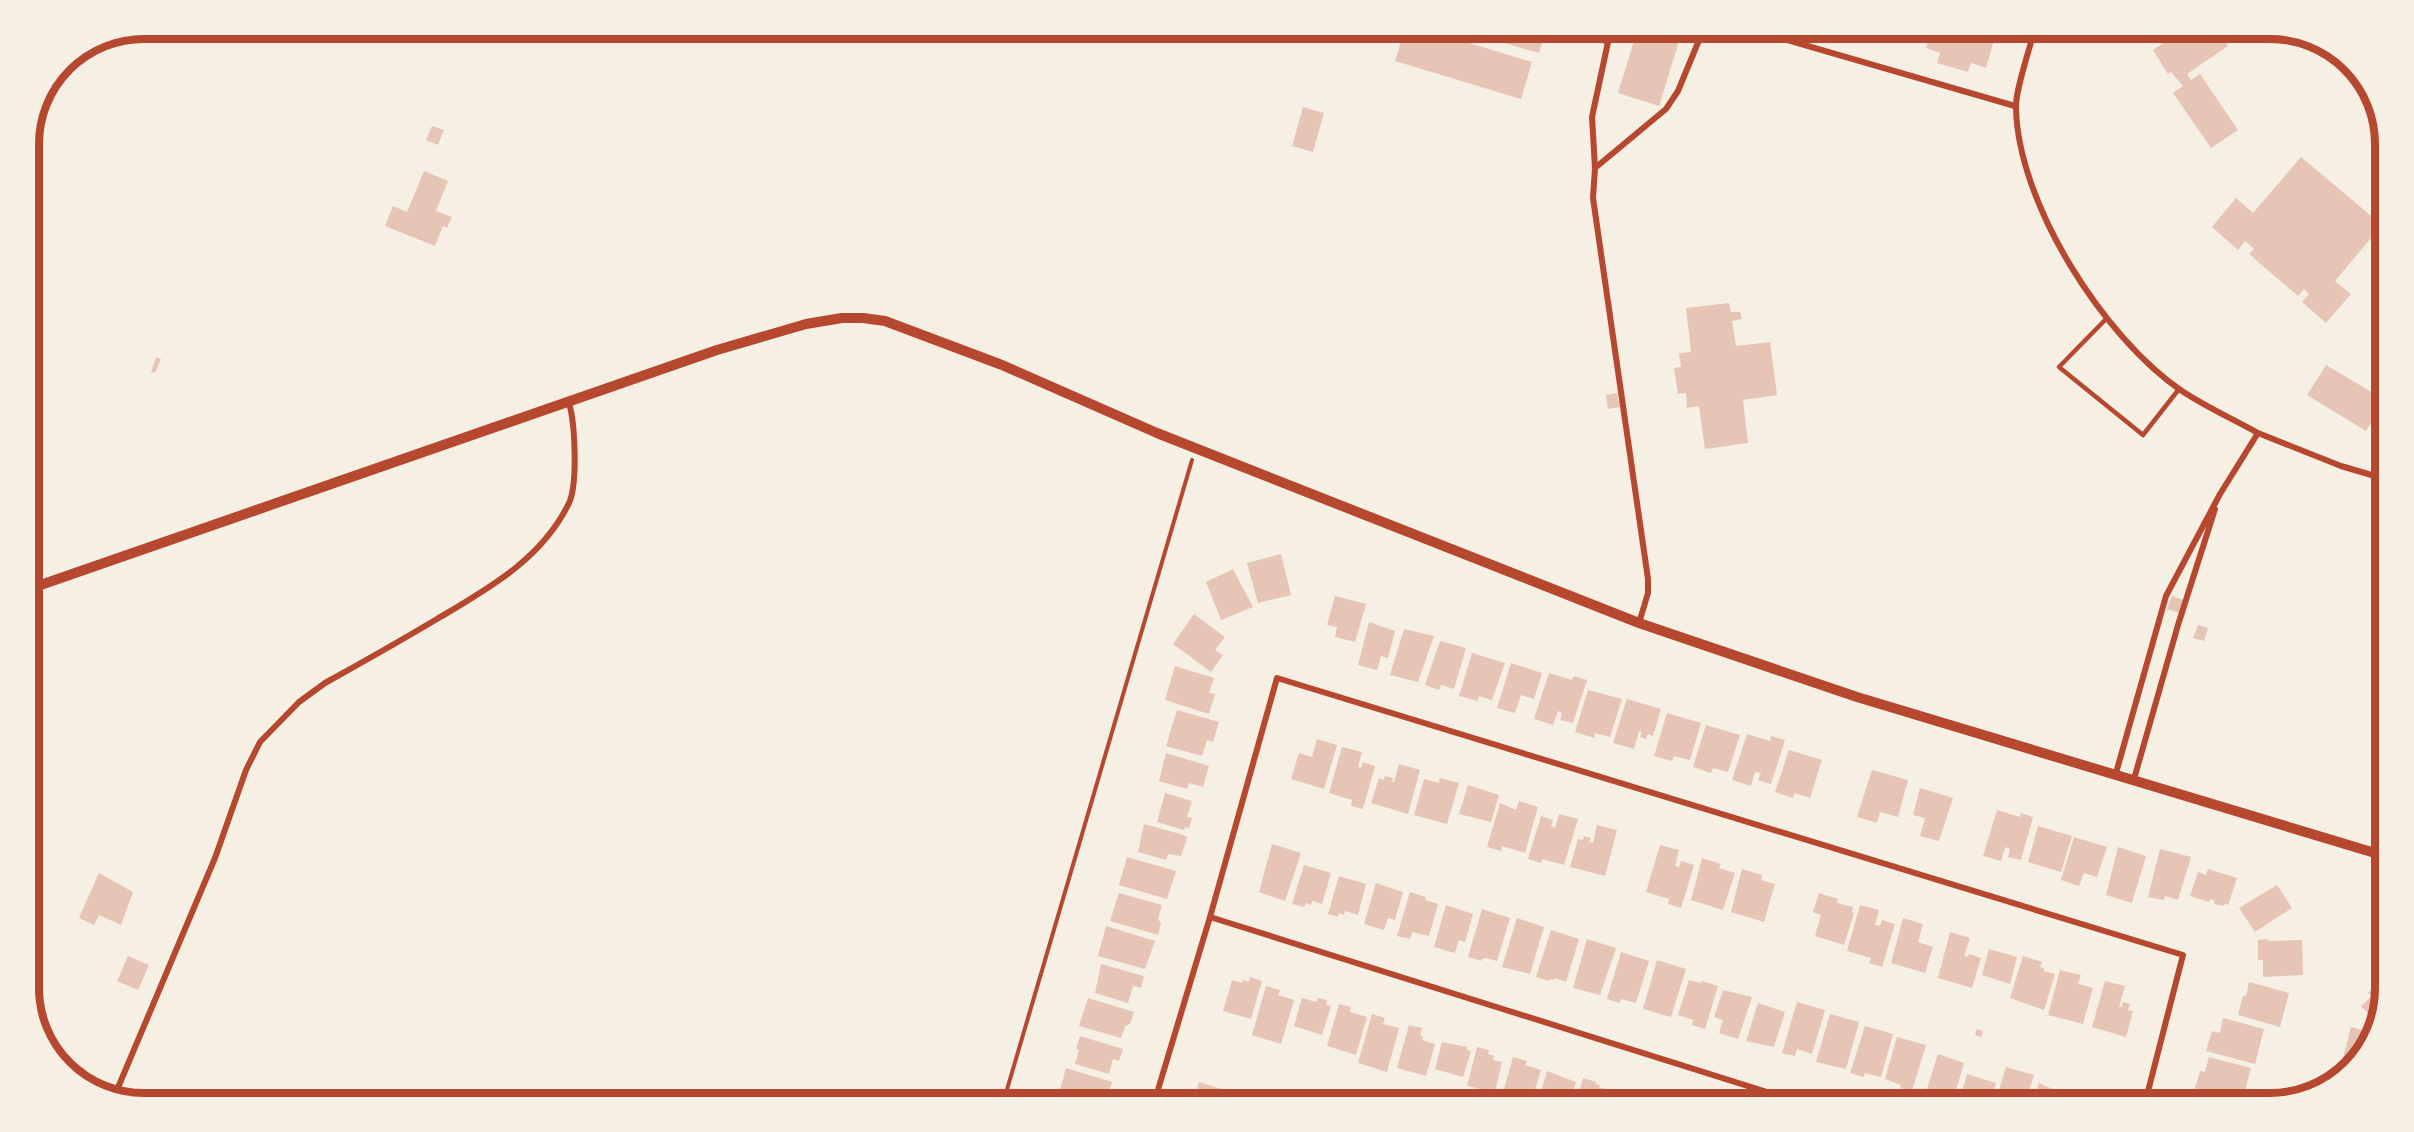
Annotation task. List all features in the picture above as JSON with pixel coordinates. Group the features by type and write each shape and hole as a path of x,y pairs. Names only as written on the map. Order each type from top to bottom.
{"street":[{"path":"1607,39 1592,117 1595,168 1593,198 1648,579 1647,594 1639,623"},
{"path":"1595,168 1666,109 1678,91 1699,39"},
{"path":"1784,39 2015,106"},
{"path":"2032,39 2015,106 2022,153 2037,198 2057,243 2107,318 2145,360 2179,388 2258,433 2375,477"},
{"path":"39,586 717,350 806,324 842,318 863,318 885,321 1002,365 1195,448 1639,623 1857,697 2116,773 2375,853"},
{"path":"117,1089 211,868 246,770 261,742 285,715 316,690 497,584 546,541 571,501 575,462 572,413 569,403"},
{"path":"2116,773 2166,596 2220,494 2258,433"},
{"path":"2134,779 2178,625 2220,494"},
{"path":"1157,1093 1210,917 1277,678 2183,955 2148,1093"},
{"path":"1210,917 1767,1093"}],"lane":[{"path":"1599,39 1606,42"},
{"path":"2107,318 2059,367 2143,435 2179,388"}],"path":[{"path":"1006,1093 1195,448"}],"building":[{"path":"1402,39 1456,39 1532,62 1521,99 1395,61"},
{"path":"1497,39 1543,39 1539,53 1497,41"},
{"path":"1635,39 1680,39 1659,106 1618,93"},
{"path":"1929,39 1994,40 1986,68 1971,63 1968,72 1937,63 1940,53 1926,48"},
{"path":"2169,39 2224,39 2228,46 2187,74 2191,80 2200,74 2238,130 2211,148 2173,93 2183,86 2171,72 2168,74 2153,50"},
{"path":"1303,107 1324,113 1313,152 1292,146"},
{"path":"432,126 444,130 438,145 426,140"},
{"path":"2301,157 2375,219 2375,233 2335,281 2351,294 2326,323 2302,302 2309,294 2304,289 2298,296 2249,254 2254,249 2245,241 2238,250 2212,227 2236,198 2253,213"},
{"path":"424,171 448,181 436,211 452,217 447,228 443,226 435,246 385,226 393,206 407,212"},
{"path":"1729,303 1731,312 1740,312 1742,319 1732,321 1736,346 1770,342 1777,395 1743,400 1748,443 1705,449 1699,406 1687,408 1686,393 1678,394 1674,368 1681,367 1679,353 1691,352 1686,308"},
{"path":"156,357 161,359 155,373 151,372"},
{"path":"2326,365 2375,394 2375,416 2366,431 2307,395"},
{"path":"1617,393 1620,407 1608,409 1606,395"},
{"path":"1281,554 1291,595 1258,603 1247,563"},
{"path":"1233,569 1253,607 1221,620 1206,582"},
{"path":"1335,596 1366,604 1355,642 1335,637 1337,627 1327,625"},
{"path":"2172,596 2183,600 2179,613 2167,609"},
{"path":"1194,614 1225,637 1215,650 1223,655 1211,672 1173,644"},
{"path":"1369,622 1395,631 1388,658 1381,656 1377,670 1358,665"},
{"path":"2198,625 2208,628 2204,641 2193,638"},
{"path":"1404,629 1434,636 1418,682 1390,675"},
{"path":"1440,641 1466,648 1454,689 1441,685 1439,690 1425,685"},
{"path":"1472,653 1505,663 1492,700 1479,696 1478,701 1459,696"},
{"path":"1511,663 1542,673 1534,699 1521,695 1515,713 1497,708"},
{"path":"1175,666 1214,678 1209,693 1215,694 1209,714 1165,700"},
{"path":"1549,673 1572,680 1574,676 1587,680 1573,723 1560,720 1562,713 1558,711 1553,725 1534,719"},
{"path":"1588,690 1622,699 1610,737 1595,733 1594,738 1575,732"},
{"path":"1627,699 1661,709 1653,736 1648,734 1646,739 1640,737 1642,732 1639,731 1634,749 1613,743"},
{"path":"1177,710 1219,722 1213,742 1207,740 1202,756 1166,746"},
{"path":"1667,713 1701,723 1690,760 1674,756 1672,761 1654,756"},
{"path":"1706,725 1740,735 1728,772 1713,768 1711,773 1693,767"},
{"path":"1747,734 1770,741 1771,736 1785,740 1771,784 1758,780 1761,773 1755,772 1751,786 1732,780"},
{"path":"1317,739 1337,745 1324,789 1291,779 1299,753 1312,757"},
{"path":"1342,747 1362,752 1358,767 1361,768 1363,762 1375,766 1363,809 1351,806 1352,800 1329,793"},
{"path":"1789,750 1822,760 1810,798 1794,793 1793,798 1775,792"},
{"path":"1166,753 1209,766 1203,787 1189,783 1187,789 1159,781"},
{"path":"1399,764 1420,770 1408,814 1371,803 1379,778 1384,780 1385,776 1393,778 1392,782 1394,782"},
{"path":"1872,770 1908,780 1898,817 1880,812 1877,823 1857,817"},
{"path":"1440,778 1459,783 1447,824 1414,815 1424,779 1439,783"},
{"path":"1468,785 1499,795 1491,822 1459,814"},
{"path":"1920,788 1953,798 1939,841 1920,836 1925,818 1913,815"},
{"path":"1165,793 1192,801 1187,817 1192,818 1189,828 1185,827 1184,830 1157,822"},
{"path":"1519,801 1538,807 1525,853 1502,846 1501,851 1487,847 1500,803 1516,810"},
{"path":"1997,810 2020,817 2021,813 2033,817 2021,860 2008,857 2010,849 2005,847 2001,861 1983,856"},
{"path":"1559,814 1578,819 1564,865 1542,859 1541,863 1528,859 1541,816 1553,820 1551,826 1555,828"},
{"path":"1144,824 1184,835 1187,838 1181,856 1168,854 1166,860 1138,852"},
{"path":"1597,825 1617,830 1605,876 1570,867 1578,839 1583,840 1584,836 1591,838 1589,842 1593,843"},
{"path":"2038,826 2072,836 2061,872 2028,862"},
{"path":"2074,837 2107,847 2097,877 2084,873 2079,886 2061,880"},
{"path":"1272,844 1301,853 1285,901 1259,892"},
{"path":"1660,845 1679,850 1675,866 1679,867 1681,861 1694,865 1681,908 1668,904 1669,899 1646,892"},
{"path":"2118,847 2146,856 2132,903 2106,895"},
{"path":"2160,849 2191,857 2178,900 2165,896 2164,900 2148,897"},
{"path":"1127,857 1176,871 1167,899 1119,885"},
{"path":"1702,858 1721,864 1719,868 1735,873 1723,910 1691,900"},
{"path":"1304,865 1331,873 1322,904 1312,901 1311,905 1306,903 1304,907 1292,904"},
{"path":"1742,869 1762,875 1761,880 1775,884 1764,922 1731,912"},
{"path":"2208,869 2237,878 2228,905 2214,904 2215,901 2210,899 2209,902 2190,896 2198,872 2206,875"},
{"path":"99,873 133,892 121,925 99,915 94,925 79,918"},
{"path":"1339,876 1366,884 1358,915 1345,911 1344,915 1339,913 1338,917 1328,914"},
{"path":"1376,883 1403,892 1395,920 1388,918 1384,930 1364,924"},
{"path":"2277,885 2292,908 2255,932 2239,908"},
{"path":"1410,892 1438,904 1429,936 1412,932 1410,939 1397,936"},
{"path":"1119,893 1162,905 1158,919 1161,923 1158,935 1110,921"},
{"path":"1819,893 1838,899 1837,903 1853,907 1852,912 1854,913 1844,945 1815,936 1821,915 1813,912"},
{"path":"1446,905 1473,914 1465,942 1459,940 1455,953 1434,947"},
{"path":"1860,905 1879,910 1875,925 1880,926 1882,920 1895,924 1882,967 1869,963 1871,958 1847,951"},
{"path":"1482,909 1510,918 1497,961 1486,958 1481,961 1468,957"},
{"path":"1517,918 1544,927 1530,974 1502,967"},
{"path":"1903,918 1923,924 1918,942 1933,947 1925,973 1891,963"},
{"path":"1106,926 1155,941 1145,969 1098,956"},
{"path":"1551,930 1579,939 1566,982 1555,978 1549,981 1536,977"},
{"path":"1950,932 1970,938 1964,956 1968,957 1969,954 1981,958 1972,988 1938,978"},
{"path":"1587,939 1616,948 1600,995 1573,988"},
{"path":"2267,939 2268,941 2302,940 2303,975 2263,977 2263,960 2258,960 2258,940"},
{"path":"1989,949 2017,957 2010,984 1982,975"},
{"path":"1621,952 1649,961 1636,1003 1621,999 1620,1003 1607,999"},
{"path":"128,956 149,965 138,990 117,981"},
{"path":"2023,956 2042,962 2040,967 2044,968 2044,971 2055,974 2044,1010 2010,998"},
{"path":"1657,960 1686,969 1671,1017 1643,1009"},
{"path":"1101,964 1144,976 1141,988 1133,986 1128,1003 1095,993"},
{"path":"2060,970 2081,975 2078,984 2093,988 2083,1024 2048,1015"},
{"path":"1250,977 1262,981 1251,1019 1223,1011 1232,980 1242,983 1243,980 1249,982"},
{"path":"1689,980 1718,986 1705,1029 1692,1025 1693,1020 1678,1015"},
{"path":"2105,981 2125,986 2119,1007 2122,1007 2123,1002 2130,1004 2128,1010 2133,1011 2126,1037 2092,1027"},
{"path":"2249,982 2289,993 2280,1027 2238,1015"},
{"path":"1266,986 1280,990 1278,995 1294,1000 1281,1044 1252,1035"},
{"path":"2375,986 2371,1016 2361,1006 2372,996 2368,993"},
{"path":"1723,990 1752,997 1738,1039 1719,1033 1723,1020 1714,1017"},
{"path":"1088,998 1134,1012 1121,1038 1079,1026"},
{"path":"1302,998 1316,1002 1318,998 1327,1000 1326,1005 1331,1006 1322,1035 1294,1026"},
{"path":"1797,1002 1825,1010 1812,1054 1797,1049 1795,1056 1782,1053"},
{"path":"1758,1003 1785,1012 1774,1047 1746,1041"},
{"path":"1339,1004 1351,1007 1350,1012 1367,1017 1356,1055 1327,1046"},
{"path":"1372,1014 1385,1018 1383,1024 1399,1028 1387,1072 1358,1063"},
{"path":"1830,1014 1859,1022 1846,1069 1816,1062"},
{"path":"2223,1018 2264,1029 2255,1064 2206,1051 2212,1031 2220,1033"},
{"path":"1409,1025 1422,1028 1420,1036 1423,1036 1422,1040 1435,1044 1426,1076 1397,1068"},
{"path":"1865,1026 1893,1034 1881,1077 1865,1073 1864,1077 1850,1073"},
{"path":"2351,1027 2365,1031 2349,1057 2342,1062"},
{"path":"1977,1029 1983,1031 1981,1037 1975,1035"},
{"path":"1080,1036 1123,1049 1119,1061 1113,1059 1109,1074 1075,1064"},
{"path":"1897,1037 1926,1045 1912,1091 1900,1088 1901,1085 1885,1079"},
{"path":"1442,1042 1467,1047 1467,1050 1471,1051 1463,1077 1435,1069"},
{"path":"1477,1047 1489,1050 1488,1054 1494,1056 1493,1060 1502,1062 1495,1092 1467,1086"},
{"path":"1938,1054 1964,1063 1956,1090 1950,1089 1949,1093 1926,1093"},
{"path":"1513,1057 1527,1061 1525,1065 1541,1070 1534,1093 1503,1093"},
{"path":"2209,1057 2251,1068 2245,1093 2194,1092 2200,1071 2205,1072"},
{"path":"2006,1067 2034,1075 2028,1093 1998,1093"},
{"path":"1066,1068 1112,1082 1109,1093 1059,1093"},
{"path":"1547,1071 1576,1082 1573,1093 1540,1093"},
{"path":"1967,1074 1996,1083 1993,1093 1962,1093"},
{"path":"1583,1078 1596,1082 1600,1085 1599,1087 1611,1091 1610,1093 1579,1093"},
{"path":"1199,1082 1228,1091 1227,1093 1196,1093"},
{"path":"2039,1083 2062,1093 2036,1093"},
{"path":"1619,1089 1632,1093 1618,1093"}]}
